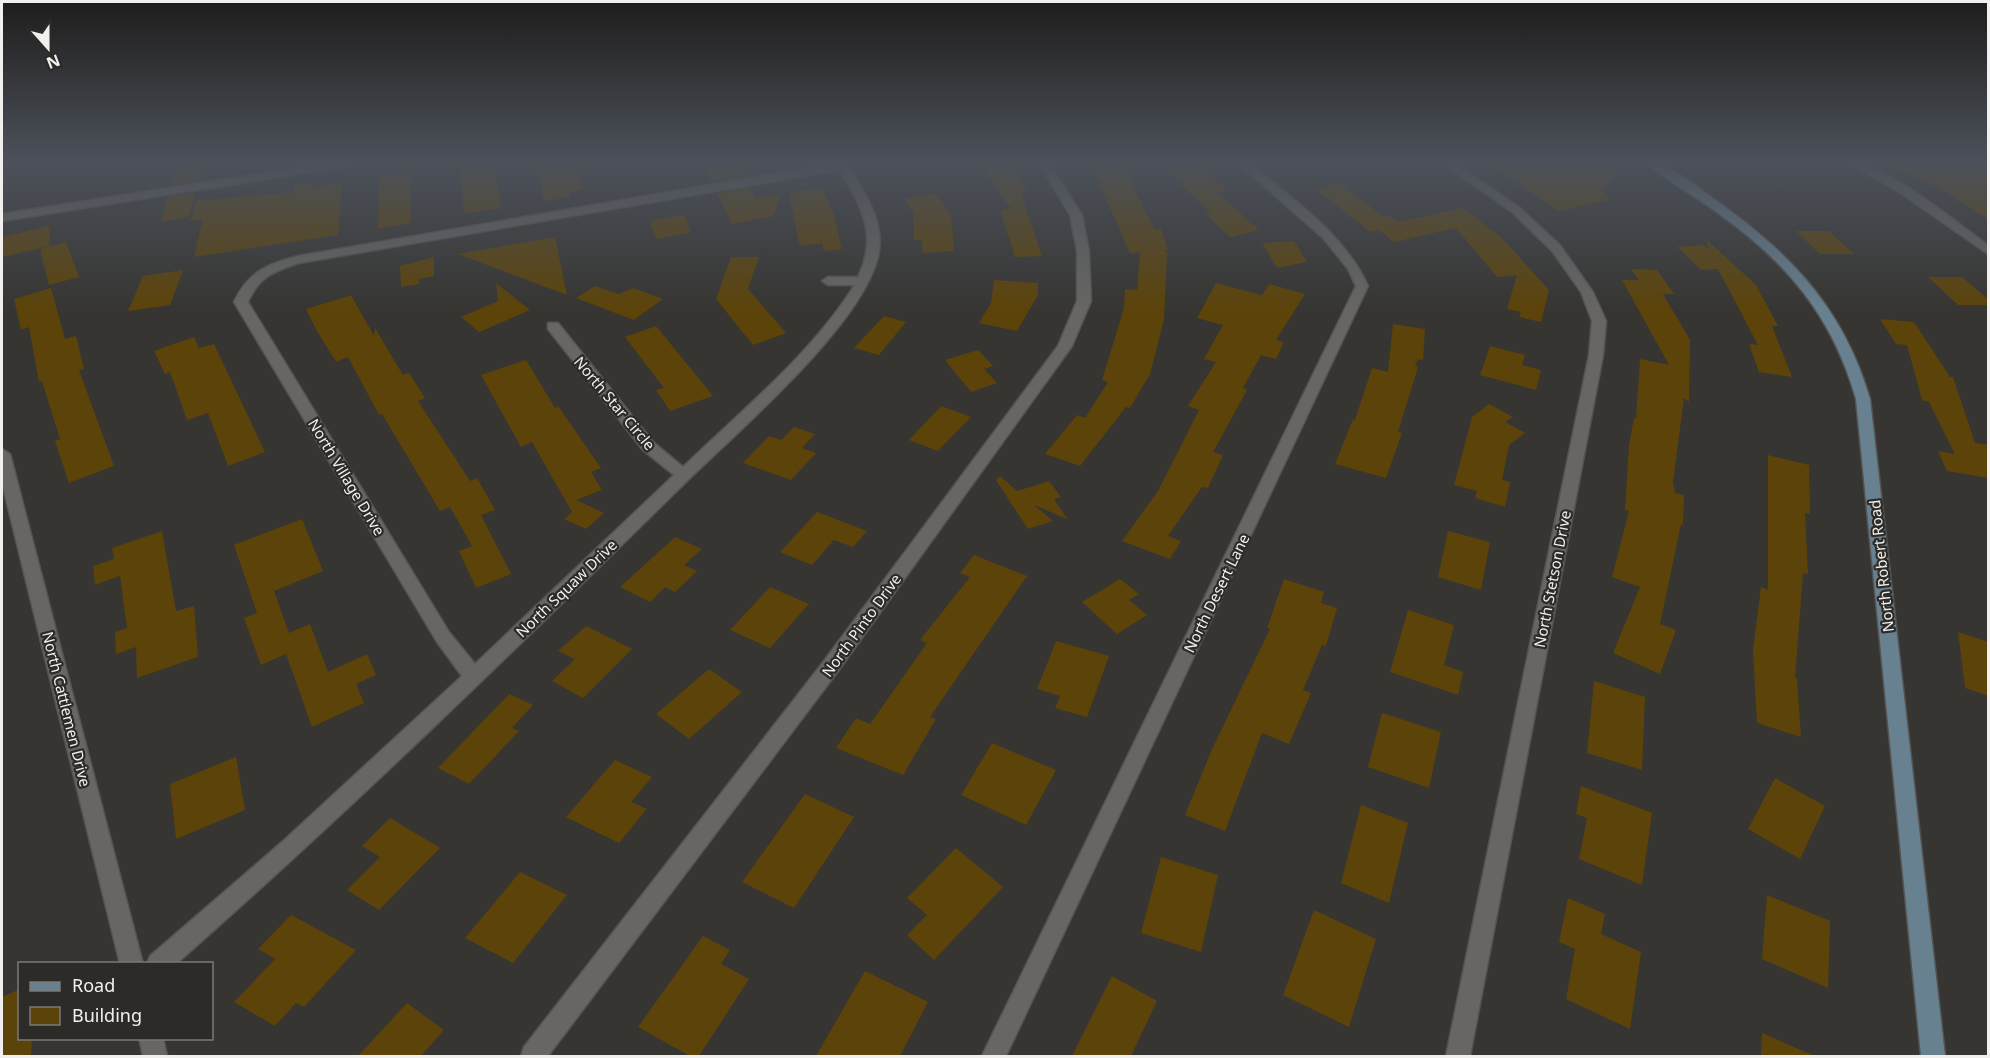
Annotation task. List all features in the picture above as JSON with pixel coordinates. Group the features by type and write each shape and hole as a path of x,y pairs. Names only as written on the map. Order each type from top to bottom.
{"main road":[{"name":"North Robert Road","path":"1725,212 1783,263 1828,314 1854,369 1863,399 1933,1056"}],"street":[{"path":"2,218 37,212"},
{"name":"North Village Drive","path":"474,677 443,637 241,302 248,285 256,274 298,260 568,212"},
{"name":"North Squaw Drive","path":"159,962 219,911 474,677 774,387 837,321 862,281 872,259 873,236 868,212"},
{"name":"North Pinto Drive","path":"533,1056 831,666 1065,346 1084,301 1083,252 1075,212"},
{"name":"North Desert Lane","path":"994,1056 1362,286 1358,271 1331,239 1300,212"},
{"name":"North Stetson Drive","path":"1458,1056 1596,355 1599,321 1587,292 1556,248 1518,212"},
{"path":"1935,212 1989,250"},
{"path":"828,281 862,281"},
{"name":"North Star Circle","path":"553,326 648,446 683,475"},
{"name":"North Cattlemen Drive","path":"2,454 132,962"},
{"path":"151,1040 155,1056"}],"building":[{"path":"164,212 190,212 189,217 161,222"},
{"path":"193,212 340,212 338,235 194,257 203,219 191,221"},
{"path":"378,212 411,212 411,223 378,229"},
{"path":"726,212 774,212 773,216 732,224"},
{"path":"793,212 833,212 842,249 824,251 822,243 800,246"},
{"path":"913,212 951,214 954,251 923,253 922,240 914,240"},
{"path":"1001,212 1027,212 1042,256 1015,257"},
{"path":"1112,212 1146,212 1154,229 1161,229 1168,250 1163,251 1167,252 1164,320 1150,374 1130,408 1126,407 1080,466 1045,454 1077,415 1085,418 1108,382 1102,380 1124,308 1125,289 1137,290 1140,252 1130,253"},
{"path":"1240,212 1259,230 1230,237 1206,214"},
{"path":"1345,212 1377,212 1398,222 1443,212 1469,212 1501,237 1549,290 1541,322 1519,317 1521,312 1507,309 1517,275 1497,277 1456,228 1394,242 1379,230 1370,232"},
{"path":"1977,212 1989,212 1989,220"},
{"path":"684,215 691,232 656,239 650,221"},
{"path":"49,226 50,246 2,257 2,237"},
{"path":"1796,231 1829,231 1854,254 1820,254"},
{"path":"555,237 567,295 458,254 543,239"},
{"path":"1706,239 1756,285 1778,326 1772,326 1792,377 1759,372 1749,344 1758,345 1718,269 1701,270 1677,247 1704,245 1709,249"},
{"path":"1294,241 1307,262 1277,268 1262,243"},
{"path":"66,242 79,277 49,285 40,249"},
{"path":"434,257 434,276 419,279 419,284 401,287 400,266"},
{"path":"731,257 759,257 748,289 786,333 753,345 716,299"},
{"path":"1631,269 1657,270 1674,294 1663,294 1690,340 1689,402 1684,398 1673,482 1675,493 1684,495 1683,525 1681,524 1660,624 1676,630 1660,674 1613,653 1640,587 1612,577 1629,511 1625,510 1629,445 1634,418 1636,419 1640,359 1669,365 1622,280 1639,280"},
{"path":"183,270 170,305 128,311 143,276"},
{"path":"1928,277 1962,277 1989,300 1989,305 1958,305"},
{"path":"994,280 1038,283 1038,295 1017,331 979,323 991,303"},
{"path":"496,283 530,310 479,332 461,317 498,301"},
{"path":"1216,283 1262,295 1269,284 1305,294 1276,340 1284,342 1276,359 1261,355 1243,388 1247,390 1213,452 1223,455 1208,488 1202,487 1168,536 1181,541 1170,559 1122,541 1158,491 1199,410 1188,406 1216,362 1204,359 1223,325 1197,318"},
{"path":"595,286 619,294 633,288 663,299 634,320 576,298"},
{"path":"51,288 65,339 76,336 84,369 79,370 114,466 69,483 55,441 60,439 42,381 39,382 29,327 21,330 14,299"},
{"path":"351,295 374,336 375,328 403,375 409,373 425,398 418,401 470,481 477,478 495,510 481,515 511,574 476,588 459,551 472,546 450,507 440,511 382,414 379,415 348,357 336,362 317,331 306,309"},
{"path":"884,316 906,322 879,355 854,348"},
{"path":"1880,319 1914,322 1950,377 1953,377 1975,443 1989,445 1989,478 1947,471 1938,451 1955,454 1929,402 1922,400 1907,345 1896,344"},
{"path":"1393,324 1425,329 1423,360 1418,359 1415,365 1418,367 1398,432 1402,433 1386,478 1335,464 1353,419 1355,420 1372,368 1388,372"},
{"path":"656,326 713,396 670,411 656,390 664,388 625,337"},
{"path":"194,337 199,348 214,344 265,452 228,466 208,413 187,420 170,372 165,374 154,351"},
{"path":"1490,346 1525,355 1522,365 1541,370 1536,390 1480,375"},
{"path":"978,350 993,366 984,369 997,383 971,392 945,360"},
{"path":"526,360 555,408 558,406 601,468 591,472 602,490 576,500 604,513 586,529 564,519 572,512 532,442 521,447 481,375"},
{"path":"1489,404 1513,417 1505,422 1525,433 1509,445 1502,480 1510,482 1505,507 1475,498 1477,491 1454,485 1472,417"},
{"path":"941,406 971,417 938,451 909,440"},
{"path":"794,427 815,434 802,448 816,453 791,480 743,463 769,436 781,440"},
{"path":"1768,455 1809,465 1810,514 1805,513 1808,574 1803,573 1795,678 1797,679 1801,737 1757,723 1753,650 1761,587 1768,590"},
{"path":"1000,476 1017,491 1049,481 1061,497 1054,499 1067,519 1034,505 1053,521 1028,529 996,480"},
{"path":"817,512 867,531 853,547 834,540 812,565 780,552"},
{"path":"302,519 323,571 274,591 289,633 310,624 328,672 367,654 376,675 356,684 364,703 312,727 286,654 261,665 244,618 257,613 234,545"},
{"path":"162,531 176,611 194,606 198,657 137,678 136,647 116,654 115,632 127,628 120,576 95,585 93,566 114,559 112,548"},
{"path":"1448,531 1490,542 1481,590 1438,577"},
{"path":"675,537 702,549 684,565 697,571 675,592 665,587 650,602 620,587"},
{"path":"974,555 1027,576 930,717 936,719 903,775 836,748 856,718 870,724 927,643 920,640 970,577 960,573"},
{"path":"1120,579 1139,594 1129,600 1147,615 1117,634 1082,602"},
{"path":"1284,579 1324,592 1321,603 1337,608 1326,646 1322,645 1303,690 1311,693 1289,744 1262,733 1225,831 1185,815 1213,747 1270,629 1267,628"},
{"path":"770,587 809,604 770,648 730,630"},
{"path":"1408,610 1454,625 1444,665 1463,672 1458,695 1390,672"},
{"path":"586,626 632,649 583,698 552,681 575,659 558,651"},
{"path":"1958,632 1989,642 1989,696 1965,688"},
{"path":"1056,641 1109,656 1087,717 1055,708 1060,696 1037,689"},
{"path":"709,669 742,692 689,739 656,714"},
{"path":"1594,681 1645,697 1642,770 1587,753"},
{"path":"509,694 533,705 512,728 519,731 469,784 438,768"},
{"path":"1382,713 1441,732 1429,788 1368,767"},
{"path":"992,743 1056,770 1026,825 961,795"},
{"path":"236,757 245,810 176,839 170,784"},
{"path":"615,760 652,777 631,802 647,809 619,843 566,817"},
{"path":"1775,778 1825,806 1800,859 1748,829"},
{"path":"1581,786 1652,813 1642,885 1579,859 1587,818 1576,814"},
{"path":"805,794 854,817 794,908 742,882"},
{"path":"1361,805 1408,823 1389,903 1341,883"},
{"path":"390,818 440,848 379,910 347,890 380,857 362,846"},
{"path":"956,848 1003,887 934,960 907,935 927,915 907,898"},
{"path":"1161,857 1218,875 1201,952 1141,933"},
{"path":"520,872 567,895 513,963 465,938"},
{"path":"1767,895 1830,921 1828,988 1762,959"},
{"path":"1568,898 1605,914 1601,934 1641,952 1630,1029 1566,999 1575,949 1559,942"},
{"path":"1314,910 1376,939 1349,1027 1283,995"},
{"path":"291,915 356,950 304,1007 296,1003 275,1026 234,1002 275,959 258,949"},
{"path":"703,936 730,950 721,964 749,979 699,1056 690,1056 638,1027"},
{"path":"865,971 928,1002 900,1056 816,1056"},
{"path":"1112,976 1157,1001 1131,1056 1072,1056"},
{"path":"18,990 18,1040 32,1040 31,1056 2,1056 2,997"},
{"path":"407,1003 444,1030 421,1056 358,1056"},
{"path":"1762,1033 1815,1056 1761,1056"}]}
